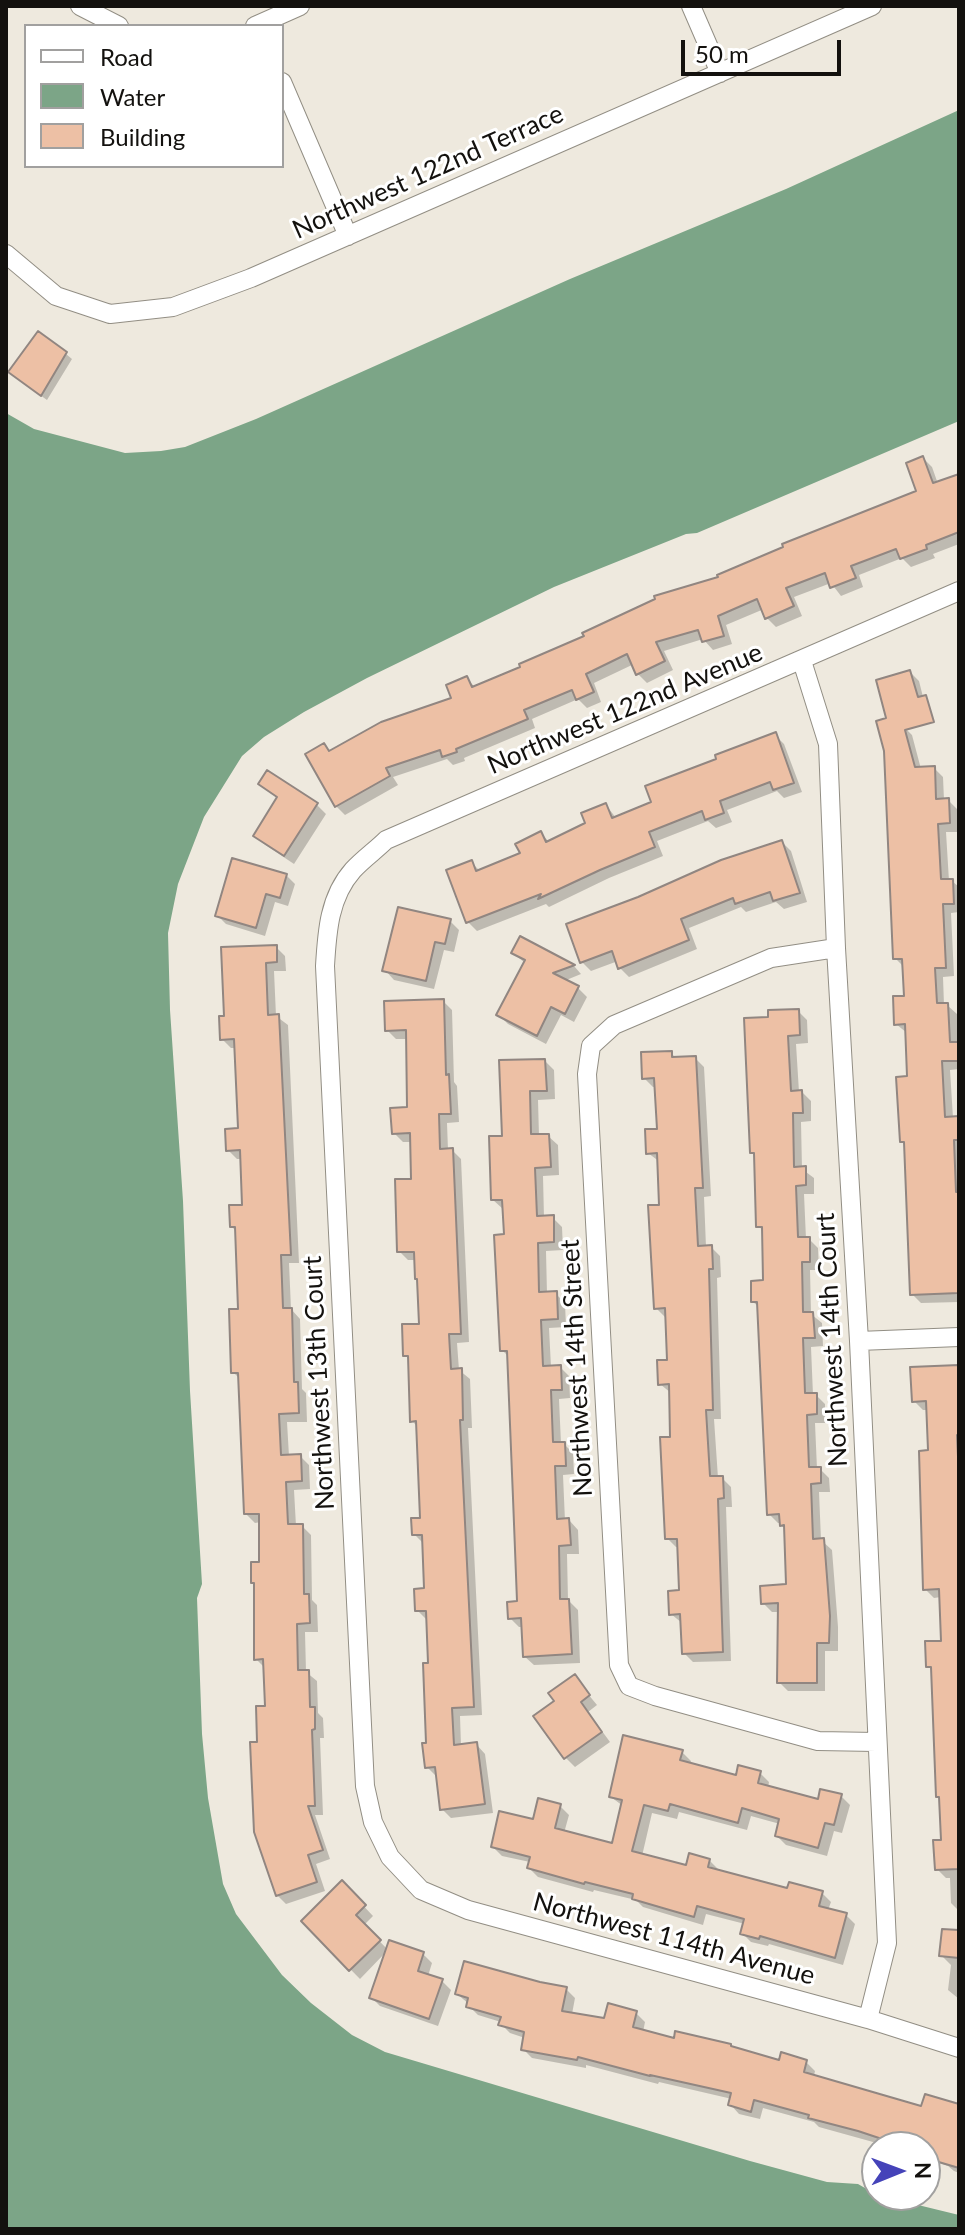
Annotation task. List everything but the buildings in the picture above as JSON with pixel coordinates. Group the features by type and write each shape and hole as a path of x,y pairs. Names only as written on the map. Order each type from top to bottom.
{"street":[{"path":"80,6 115,24"},
{"path":"261,24 300,6"},
{"path":"691,6 720,73"},
{"name":"Northwest 122nd Terrace","path":"6,254 56,296 110,314 173,307 251,278 872,6"},
{"path":"284,87 348,236"},
{"name":"Northwest 122nd Avenue","path":"334,902 352,872 386,840 959,591"},
{"name":"Northwest 14th Court","path":"802,661 828,744 836,948 859,1341 887,1943 868,2019"},
{"name":"Northwest 13th Court","path":"334,902 327,932 325,966 365,1786 373,1822 390,1857"},
{"name":"Northwest 14th Street","path":"836,948 771,958 614,1025 591,1046 587,1074 619,1665 629,1686 655,1696 818,1741 876,1742"},
{"path":"859,1341 959,1337"},
{"name":"Northwest 114th Avenue","path":"390,1857 421,1890 468,1910 868,2019 959,2048"}],"water":[{"path":"959,110 959,421 697,533 686,534 554,587 304,712 264,737 242,756 204,817 178,884 168,933 170,1010 202,1584 197,1598 202,1734 208,1798 223,1884 236,1914 282,1975 352,2035 385,2052 750,2161 827,2182 858,2184 861,2186 861,2211 941,2211 959,2215 959,2229 6,2229 6,413 34,429 125,453 185,447 256,419 570,279 786,189"}]}
